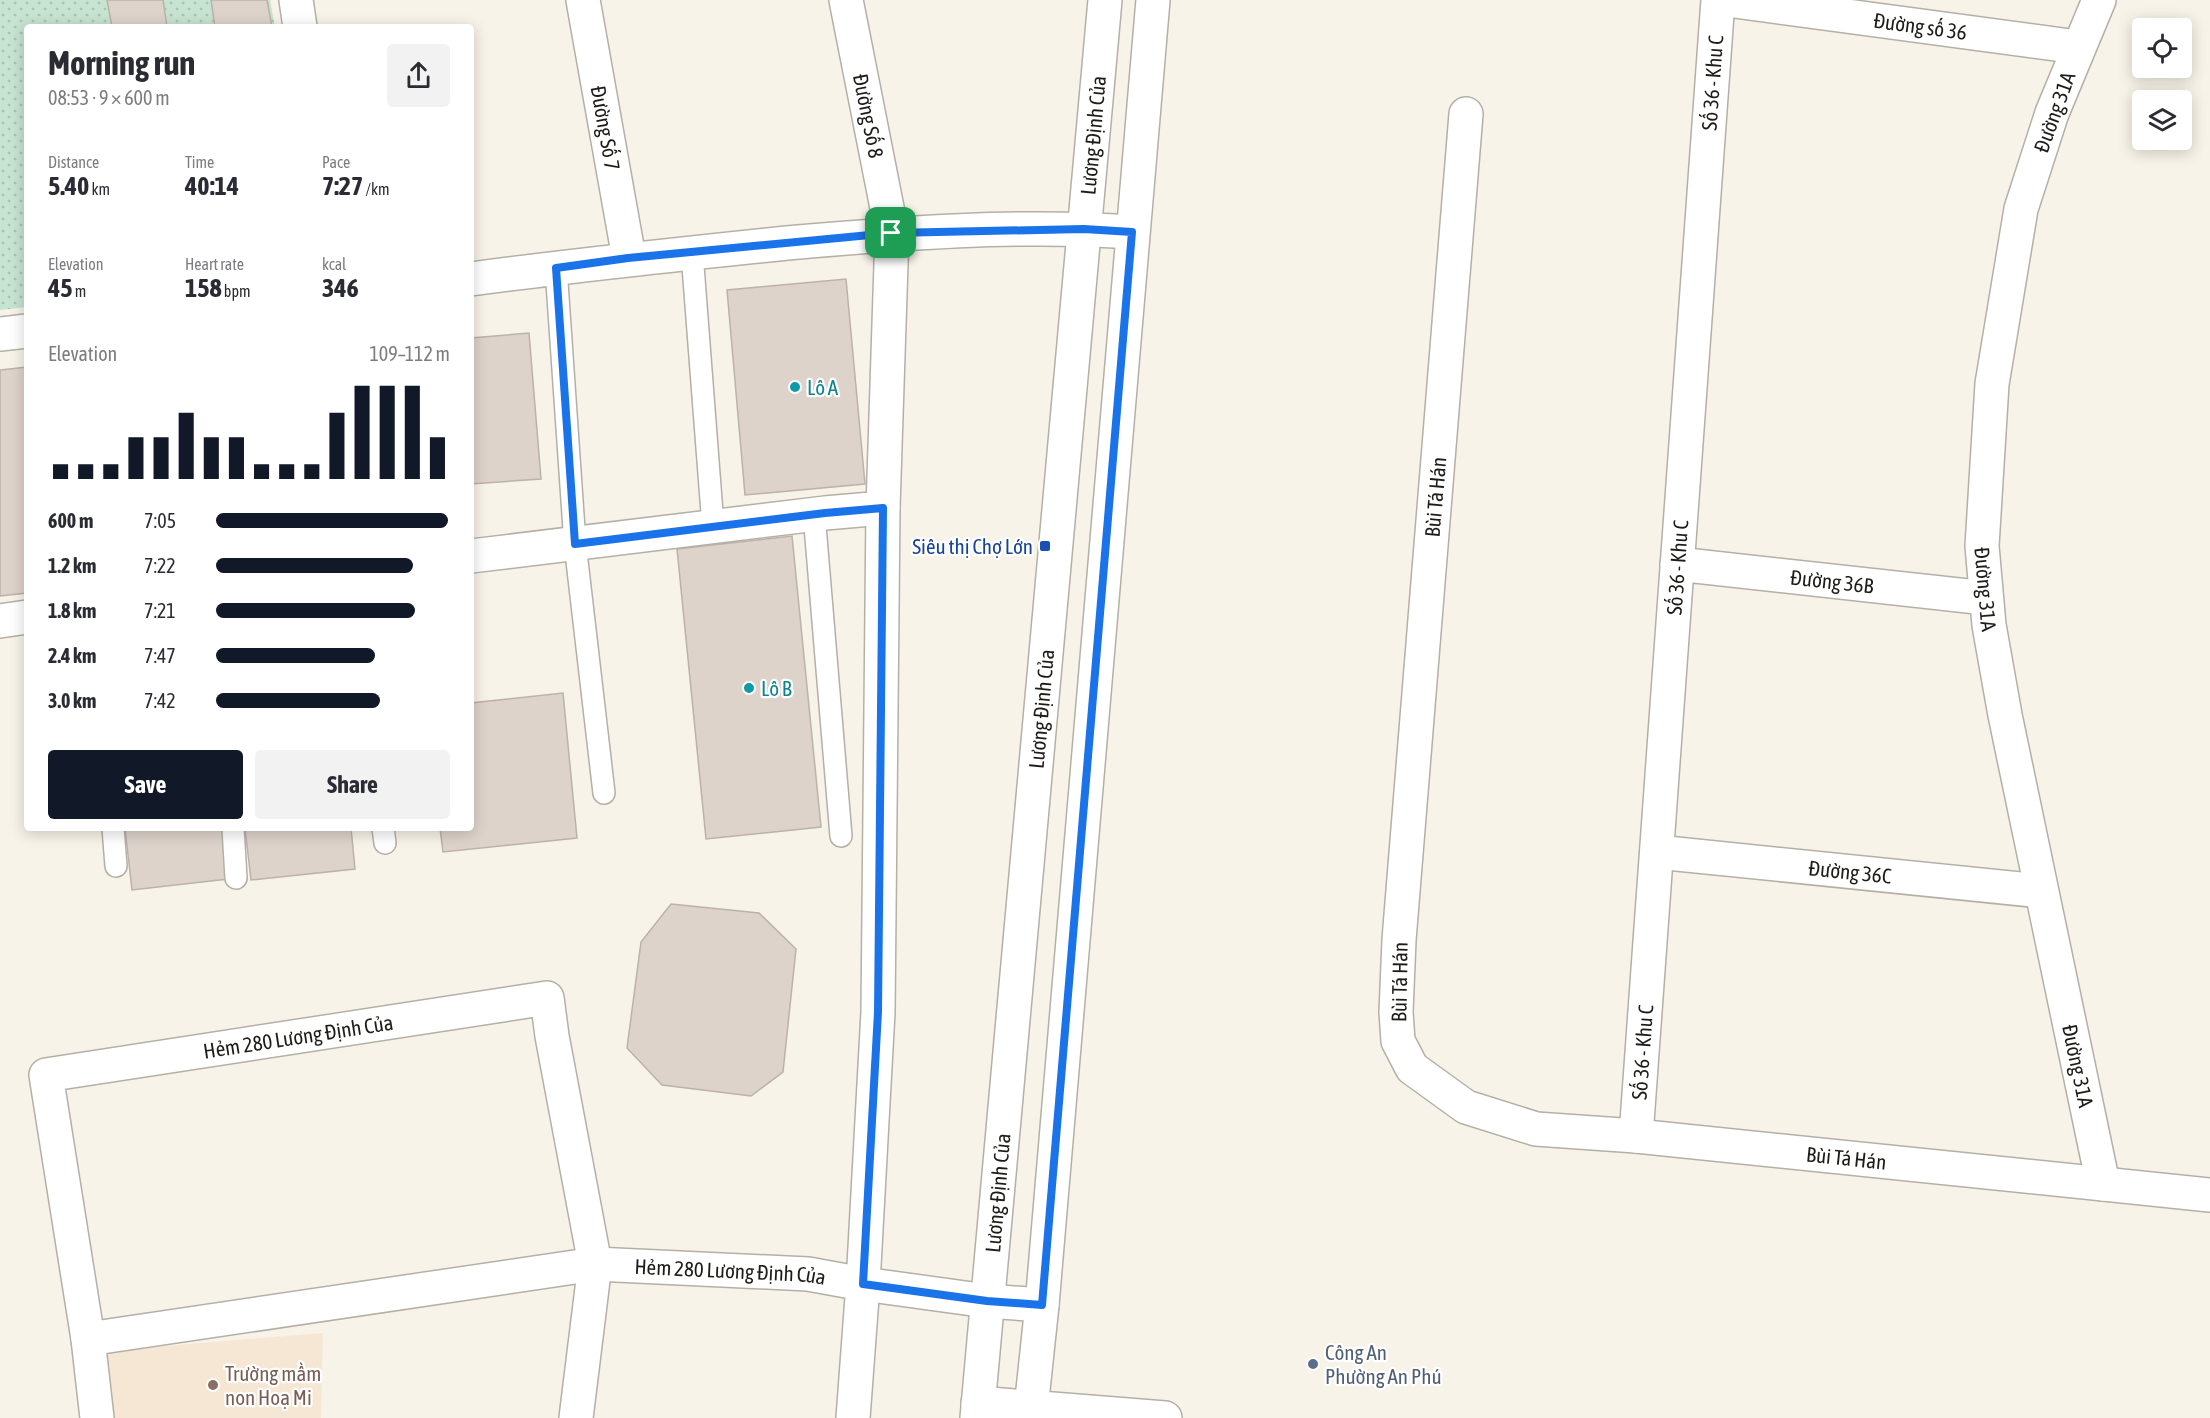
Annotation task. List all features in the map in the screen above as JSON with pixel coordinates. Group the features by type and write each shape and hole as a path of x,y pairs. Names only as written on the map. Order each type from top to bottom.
{"street":[{"path":"296,0 300,24"},
{"name":"Đường Số 7","path":"583,0 628,258"},
{"name":"Đường Số 8","path":"846,0 891,233 883,508 878,1012 863,1284"},
{"name":"Lương Định Của","path":"977,1410 1105,0"},
{"path":"1030,1412 1042,1305 1153,0"},
{"name":"Số 36 - Khu C","path":"1636,1136 1718,0"},
{"name":"Đường số 36","path":"1726,0 2078,47"},
{"name":"Đường 31A","path":"2099,0 2052,113 2021,209 1992,384 1982,546 1989,625 2005,715 2103,1184"},
{"name":"Bùi Tá Hán","path":"1466,114 1403,884 1396,1012 1398,1041 1412,1068 1466,1107 1536,1129 1636,1136 2210,1195"},
{"path":"474,279 628,258 891,233 1084,229 1132,232"},
{"path":"0,334 24,331"},
{"path":"474,556 814,514 883,508"},
{"name":"Đường 36B","path":"1677,564 1986,598"},
{"path":"0,621 24,617"},
{"name":"Đường 36C","path":"1657,852 2041,891"},
{"name":"Hẻm 280 Lương Định Của","path":"97,1418 88,1339 46,1075 547,998 552,1036 595,1264 576,1418"},
{"name":"Hẻm 280 Lương Định Của","path":"88,1339 595,1264 808,1274 987,1301 1042,1305"},
{"path":"854,1418 863,1284"},
{"path":"977,1410 1165,1418"}],"lane":[{"path":"692,253 713,526"},
{"path":"556,268 575,544 604,793"},
{"path":"814,514 841,836"},
{"path":"113,831 116,866"},
{"path":"233,831 237,878"}],"shaded area":[{"name":"Trường mầm non Hoạ Mi","path":"323,1333 321,1418 104,1418 104,1351"}],"green space":[{"path":"0,0 270,0 274,24 24,24 24,307 0,310"}],"building":[{"path":"107,0 163,0 167,24 111,24"},
{"path":"211,0 267,0 271,24 215,24"},
{"name":"Lô A","path":"846,279 865,484 745,495 727,290"},
{"path":"529,333 541,479 474,484 474,338"},
{"path":"24,367 24,593 0,596 0,370"},
{"name":"Lô B","path":"792,536 821,827 706,839 677,549"},
{"path":"563,693 577,838 443,852 440,831 474,831 474,703"},
{"path":"125,831 223,831 228,879 132,890"},
{"path":"245,831 351,831 355,869 251,880"},
{"path":"671,904 759,913 796,949 783,1072 751,1096 662,1085 627,1048 641,942"}],"place":[{"name":"Lô A","path":"795,387"},
{"name":"Siêu thị Chợ Lớn","path":"1045,546"},
{"name":"Lô B","path":"749,688"},
{"name":"Công An Phường An Phú","path":"1313,1364"},
{"name":"Trường mầm non Hoạ Mi","path":"213,1385"}],"route":[{"path":"1084,229 1132,232 1042,1305 987,1301 863,1284 878,1012 883,508 575,544 556,268 628,258 891,233 1084,229"}]}
